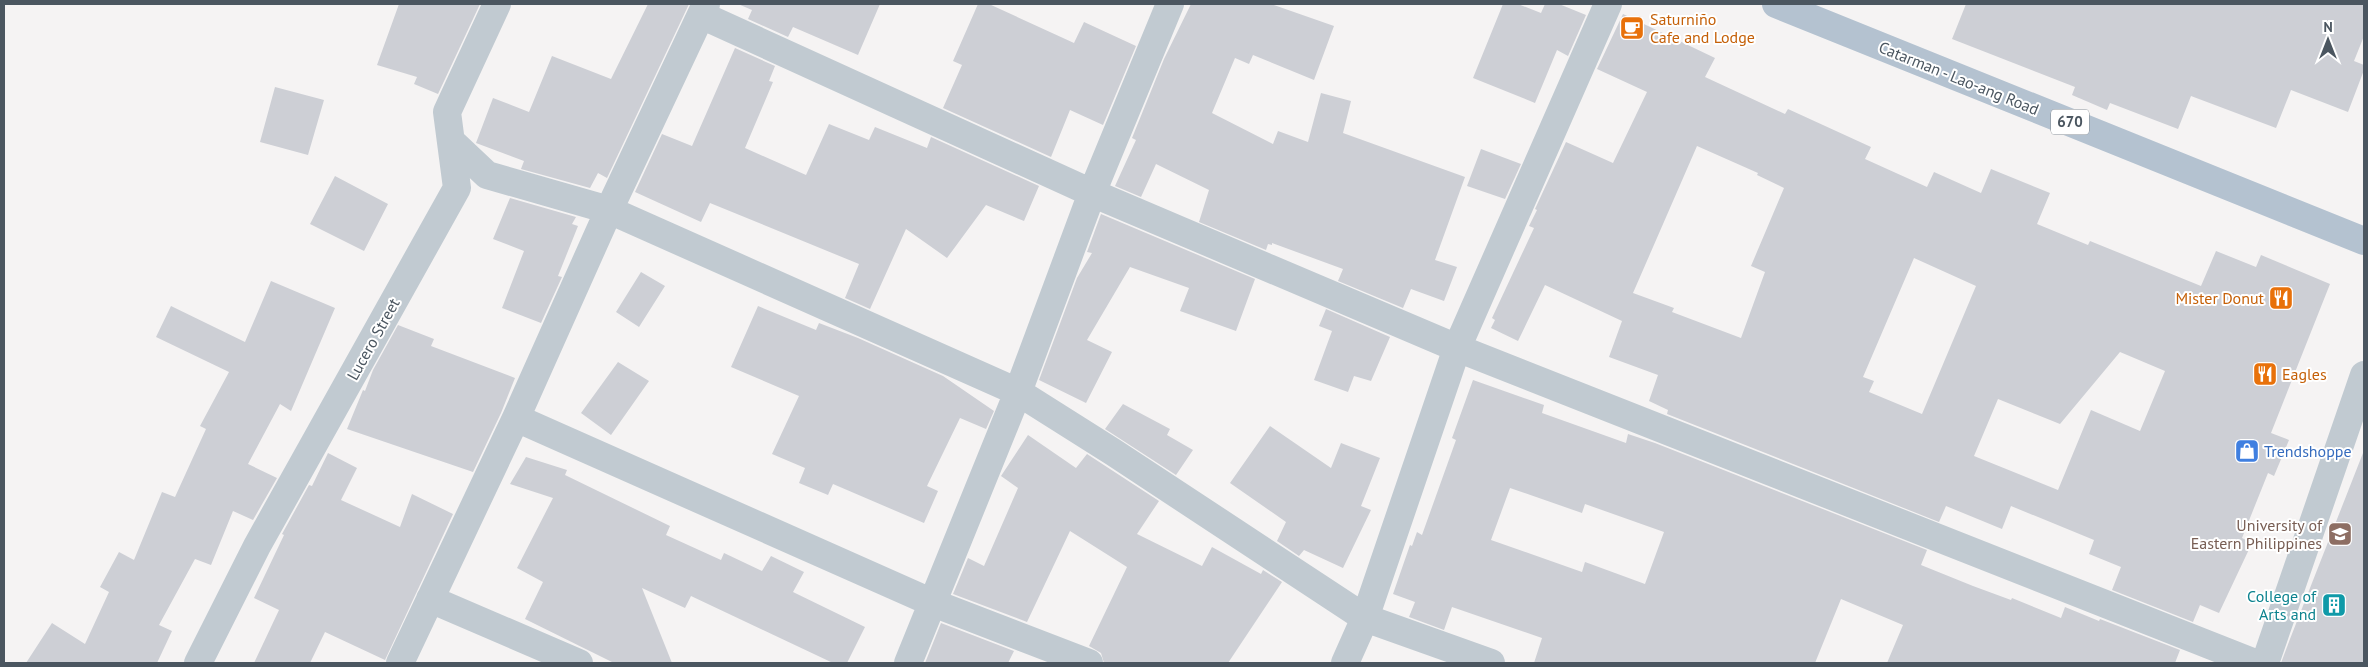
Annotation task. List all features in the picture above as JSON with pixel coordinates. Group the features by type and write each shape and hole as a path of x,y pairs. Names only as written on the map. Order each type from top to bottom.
{"main road":[{"name":"Catarman - Lao-ang Road","path":"1776,4 2364,241"}],"street":[{"name":"Lucero Street","path":"198,663 257,546 457,188 447,112 497,4"},
{"path":"908,663 934,603 1018,392 1092,193 1170,4"},
{"path":"1345,663 1365,618 1457,348 1608,4"},
{"path":"400,663 516,418 609,210 704,9 1092,193 1457,348 2255,663"},
{"path":"452,142 487,174 609,210 1018,392 1121,457 1365,618 1491,663"},
{"path":"2265,663 2364,375"},
{"path":"516,418 934,603 1089,663"},
{"path":"430,599 579,663"}],"building":[{"path":"399,4 480,4 438,94 414,84 417,77 377,65"},
{"path":"648,4 689,4 607,178 598,173 590,188 521,169 524,161 476,143 493,98 529,112 552,56 611,79"},
{"path":"738,4 880,4 858,55 793,27 788,37 748,19 752,10"},
{"path":"978,4 989,4 1074,43 1084,22 1136,46 1103,125 1070,110 1051,157 943,108 962,65 953,61"},
{"path":"1191,4 1271,4 1334,26 1314,80 1253,55 1249,64 1235,58 1212,113 1273,144 1278,131 1308,142 1321,93 1351,101 1343,133 1465,177 1435,260 1457,267 1444,301 1411,289 1403,308 1338,281 1343,269 1272,243 1272,245 1268,244 1266,250 1199,222 1209,190 1156,164 1141,197 1115,186 1136,140 1132,138 1164,59"},
{"path":"1503,4 1518,4 1541,13 1545,4 1559,4 1586,15 1568,56 1557,50 1535,103 1473,78"},
{"path":"1966,4 2364,4 2364,36 2354,61 2364,65 2364,70 2348,112 2291,90 2276,128 2191,96 2178,129 2110,103 2107,110 2072,95 2075,87 1952,39"},
{"path":"1623,14 1715,58 1705,77 1785,114 1788,109 1871,147 1865,159 1927,187 1934,172 1981,193 1991,169 2050,193 2037,224 2088,245 2090,241 2201,286 2216,251 2256,267 2261,255 2330,284 2271,433 2289,440 2274,476 2268,473 2242,538 2252,543 2219,613 2200,605 2193,622 2112,590 2121,567 2089,554 2094,540 2011,506 2002,529 1946,506 1939,522 1667,414 1668,410 1649,401 1658,375 1609,357 1622,321 1545,285 1518,341 1491,328 1495,320 1492,318 1534,228 1529,226 1537,210 1535,209 1566,142 1613,163 1647,92 1597,69","holes":["1697,146 1758,173 1757,175 1784,188 1751,266 1765,272 1741,338 1672,312 1674,308 1633,293","1914,258 1976,286 1922,414 1869,392 1874,381 1863,377","2120,352 2165,371 2140,431 2091,410 2058,490 1974,456 1998,399 2060,424"]},
{"path":"735,48 775,66 769,81 773,82 745,148 806,175 829,124 869,140 875,127 927,148 931,137 1039,186 1024,221 986,205 947,258 906,229 870,309 845,298 859,264 710,203 701,222 635,192 662,134 692,146"},
{"path":"275,87 324,100 308,155 260,142"},
{"path":"1481,149 1521,164 1505,199 1467,186"},
{"path":"335,176 388,204 364,251 310,224"},
{"path":"510,198 576,217 572,224 578,226 558,276 562,277 541,323 502,308 524,251 493,239"},
{"path":"1101,214 1255,279 1236,331 1180,311 1189,288 1130,267 1087,340 1112,352 1086,403 1039,380 1077,278 1092,253 1087,252"},
{"path":"641,272 665,286 639,327 616,312"},
{"path":"271,281 335,308 291,411 280,404 248,464 277,478 253,520 233,511 211,565 195,559 159,625 172,631 157,663 26,663 52,623 85,644 109,592 100,587 119,552 134,560 162,492 175,497 206,429 200,426 229,372 156,337 171,306 245,342"},
{"path":"758,306 816,330 819,323 858,338 943,376 994,411 986,429 960,418 927,486 938,491 924,523 833,484 828,495 799,483 805,468 772,454 799,396 731,367"},
{"path":"1326,309 1390,337 1371,381 1354,376 1348,392 1314,380 1332,331 1319,326"},
{"path":"398,325 434,339 431,346 515,378 473,472 347,429 363,390 365,391 373,370"},
{"path":"618,362 649,381 611,435 581,413"},
{"path":"1473,380 1544,405 1542,413 1626,443 1628,434 1655,443 1927,550 1921,565 1973,586 2011,600 2012,598 2061,618 2065,607 2180,650 2175,663 1887,663 1903,625 1841,599 1815,663 1534,663 1542,638 1452,607 1444,630 1409,617 1415,602 1393,594 1410,545 1412,546 1417,532 1422,535 1456,440 1452,438","holes":["1510,488 1582,513 1585,504 1664,532 1645,584 1585,562 1582,572 1491,540"]},
{"path":"1123,404 1170,429 1167,435 1193,450 1176,475 1105,429"},
{"path":"1270,426 1331,468 1341,443 1380,458 1361,506 1371,510 1343,568 1304,550 1299,556 1277,541 1286,522 1230,483"},
{"path":"1028,435 1076,468 1087,454 1159,501 1137,534 1202,566 1212,547 1261,574 1263,570 1282,582 1228,663 1104,663 1101,653 1089,646 1127,567 1070,531 1027,622 953,594 968,558 984,566 1018,488 1001,476"},
{"path":"328,453 357,468 341,500 400,527 412,494 453,514 385,660 325,632 310,663 254,663 279,610 254,598 284,535 282,534 309,485 312,486"},
{"name":"University of Eastern Philippines","path":"2363,453 2364,663 2281,663 2290,639"},
{"path":"526,457 567,470 565,475 670,526 666,535 721,560 724,553 762,571 771,556 804,572 793,592 865,627 847,663 833,663 691,596 685,608 642,588 672,663 614,663 525,619 543,582 517,568 553,498 510,484"},
{"path":"941,623 1014,651 1008,663 925,663"}],"place":[{"name":"Saturniño Cafe and Lodge","path":"1632,28"},
{"name":"Mister Donut","path":"2281,298"},
{"name":"Eagles","path":"2265,374"},
{"name":"Trendshoppe","path":"2247,451"},
{"name":"University of Eastern Philippines","path":"2340,534"},
{"name":"College of Arts and","path":"2334,605"}]}
